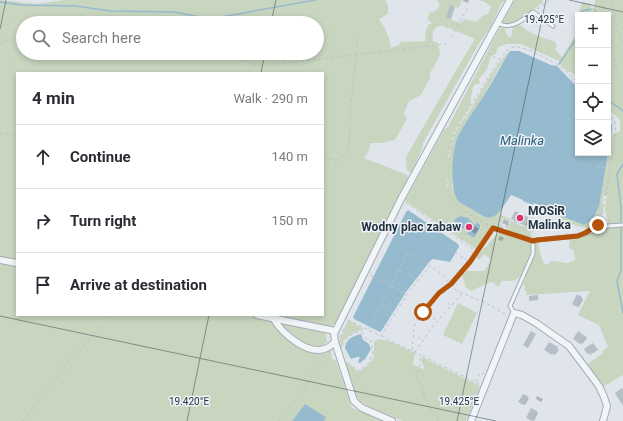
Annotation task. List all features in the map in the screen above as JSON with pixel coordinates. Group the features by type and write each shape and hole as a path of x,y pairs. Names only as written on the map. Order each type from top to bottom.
{"street":[{"path":"392,421 362,408 354,401 335,342 334,334 403,201 413,178 510,0"},
{"path":"0,260 16,263"},
{"path":"471,421 514,313 522,315 536,323 569,346 599,386 604,397 607,406 603,421"},
{"path":"262,316 335,331"},
{"path":"273,318 277,325 296,343 313,350 326,349 335,342"}],"lane":[{"path":"498,23 502,25 512,25 524,19 533,12 553,26"},
{"path":"514,313 510,306 524,276 532,254 533,241 578,236 608,226 623,225"}],"path":[{"path":"533,12 550,0"},
{"path":"602,0 605,12"},
{"path":"612,0 618,32 623,42"},
{"path":"450,37 468,7"},
{"path":"324,159 336,160 349,151 350,114 358,35"},
{"path":"0,44 16,36"},
{"path":"611,40 617,73 623,86"},
{"path":"324,59 446,44"},
{"path":"532,218 533,241 493,228 460,208 452,200 448,189 448,154 454,133 499,60 505,51 510,48 523,48 559,66 575,80"},
{"path":"482,50 499,60"},
{"path":"244,60 251,64 268,65 312,60"},
{"path":"249,72 251,64"},
{"path":"598,225 602,218 616,133 611,117"},
{"path":"0,134 16,134"},
{"path":"597,166 610,169"},
{"path":"403,201 404,206"},
{"path":"403,201 477,252"},
{"path":"590,206 603,209"},
{"path":"506,231 510,220 517,223"},
{"path":"501,231 504,226 507,227"},
{"path":"412,351 414,327 418,319 431,301 451,284 470,262 493,228"},
{"path":"461,240 469,229"},
{"path":"446,249 449,244"},
{"path":"448,247 470,262"},
{"path":"369,330 407,253 438,271 457,291 486,303 507,315 514,313"},
{"path":"381,336 407,294 430,266"},
{"path":"372,270 370,275 407,294"},
{"path":"398,270 418,280"},
{"path":"415,352 437,322 462,293"},
{"path":"381,304 395,312"},
{"path":"23,421 71,359 109,316"},
{"path":"433,318 437,322"},
{"path":"347,319 478,384"},
{"path":"342,348 344,342 351,335 362,331 364,327"},
{"path":"345,361 358,371 370,360 373,354 373,344 365,338 362,331"},
{"path":"372,336 374,332"},
{"path":"418,337 423,340"},
{"path":"278,421 301,394 319,365 326,349"},
{"path":"422,356 416,376 422,387 425,399 438,421"}],"green space":[{"path":"0,0 37,4 65,0 385,0 388,5 388,14 379,19 387,33 391,48 399,45 400,42 426,41 425,34 428,25 432,23 427,19 430,12 435,11 440,6 437,0 462,0 459,8 450,6 447,18 461,23 465,19 477,22 482,16 488,14 491,6 483,1 475,0 506,0 501,4 491,26 478,45 423,143 422,149 411,173 407,170 406,157 475,39 444,26 434,29 433,41 438,43 440,54 421,95 409,101 404,113 407,119 395,140 382,143 370,143 369,150 364,158 407,175 408,180 337,321 332,326 320,325 318,331 325,333 327,341 324,346 331,351 332,359 336,360 352,408 385,421 324,421 325,417 305,404 292,421 0,421"},
{"path":"515,0 543,0 543,2 514,23 502,23"},
{"path":"595,0 623,0 623,375 603,387 586,366 603,353 602,351 608,347 599,325 578,315 590,291 526,295 527,292 524,290 525,287 523,283 526,278 522,276 513,281 502,281 498,287 493,282 485,284 472,291 466,288 462,275 467,271 484,271 491,260 484,254 479,260 476,256 496,235 501,232 531,242 531,251 534,252 535,242 538,242 544,264 549,264 551,261 568,263 575,260 574,251 569,248 570,239 606,228 609,224 605,210 607,196 603,196 603,210 601,218 597,224 592,227 579,227 554,215 555,214 584,225 595,216 599,207 608,156 611,156 612,134 619,132 620,127 619,119 611,112 611,12 578,12 582,2 591,4 590,10 595,6"},
{"path":"519,24 531,33 555,42 557,45 555,49 562,57 575,36 575,75 561,66 559,61 521,44 506,44 498,47 496,54 491,56 487,69 479,79 480,83 474,85 471,95 471,105 454,132 448,154 447,188 449,185 448,172 451,145 455,133 499,63 510,51 498,69 485,94 453,163 452,187 459,202 487,218 493,216 503,207 501,215 510,219 509,221 503,218 500,224 503,226 501,230 493,227 477,250 405,201 444,130 448,127 500,28 502,27 505,29 506,34 511,38 513,26","holes":["460,216 466,218 475,225 477,222 481,227 474,238 467,234 469,231 456,225 454,220"]},
{"path":"529,217 531,218 531,239 507,230 511,221 524,227"},
{"path":"458,303 477,313 462,344 443,335"},
{"path":"348,320 362,328 346,338 342,344 342,351 339,341"},
{"path":"379,339 389,341 415,353 413,364 425,370 421,360 422,357 480,386 466,421 403,421 360,401 354,392 345,361 358,372 367,366 374,358 374,342"}],"water":[{"name":"Malinka","path":"510,51 519,51 551,65 557,66 575,85 575,156 608,156 599,207 593,219 584,225 540,208 541,206 534,203 533,205 511,195 497,214 489,218 459,202 456,197 452,173 456,142 464,126 487,91"},
{"path":"408,210 458,244 459,247 450,262 433,259 430,261 406,292 380,332 354,319 353,317"},
{"name":"Wodny plac zabaw","path":"460,216 468,218 475,225 477,222 480,225 480,228 474,238 467,234 469,231 457,227 454,220"},
{"path":"361,334 363,340 369,344 371,349 365,359 360,363 358,362 360,357 351,359 345,348 350,338"},
{"path":"305,404 326,417 324,421 292,421"}],"building":[{"path":"450,5 455,7 451,19 446,18"},
{"name":"MOSiR Malinka","path":"515,211 528,217 525,226 511,219"},
{"path":"577,294 582,297 577,307 572,304"},
{"path":"538,295 538,300 529,301 529,296"},
{"path":"531,331 536,334 528,348 523,345"},
{"path":"578,331 586,337 580,344 573,339"},
{"path":"549,342 558,347 557,349 559,350 555,355 552,355 544,350"},
{"path":"593,343 598,350 590,355 589,353 587,354 584,349"},
{"path":"622,388 623,390 623,406 615,393"},
{"path":"523,394 528,396 523,405 518,402"},
{"path":"531,408 537,411 532,421 526,418"}],"waterway":[{"path":"227,16 315,0"},
{"path":"0,2 21,5 76,6 110,11 174,12 195,16"},
{"name":"Malinka","path":"582,12 591,9"},
{"name":"Malinka","path":"559,64 575,40"},
{"path":"611,102 623,111"},
{"path":"621,222 621,207 617,174 623,164"},
{"path":"621,228 621,270 617,281 623,313"}],"place":[{"name":"MOSiR Malinka","path":"520,218"},
{"name":"Wodny plac zabaw","path":"469,227"}],"route":[{"path":"423,312 439,293 451,284 470,262 493,228 533,241 578,236 598,225"}]}
